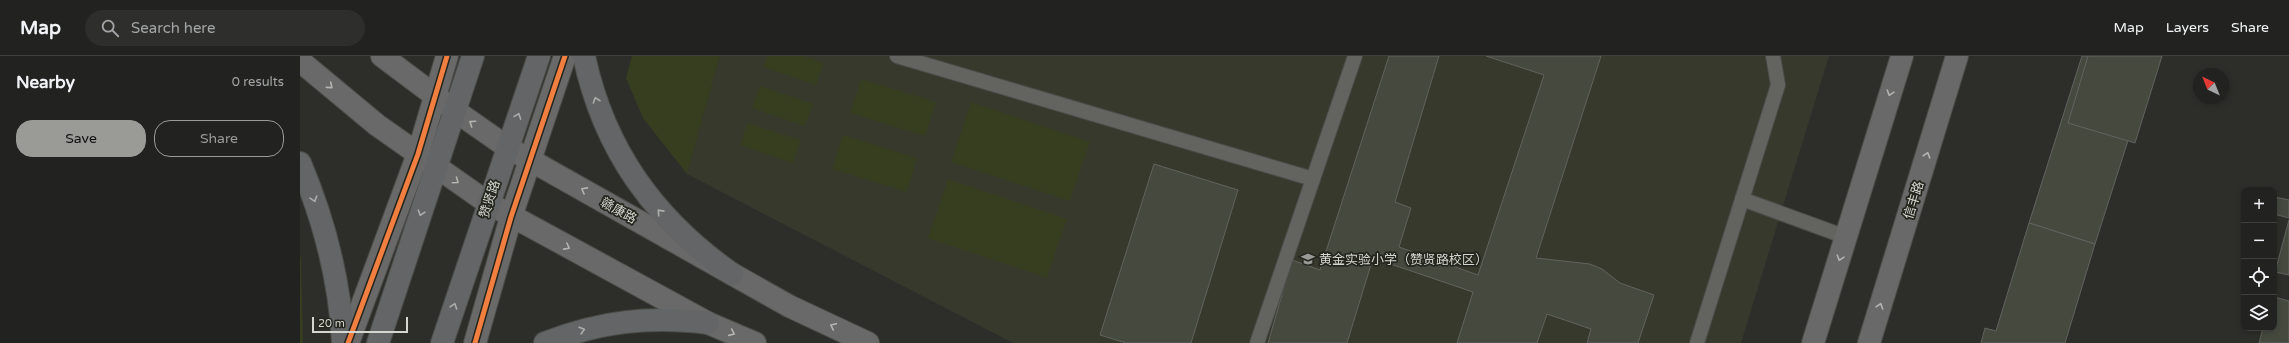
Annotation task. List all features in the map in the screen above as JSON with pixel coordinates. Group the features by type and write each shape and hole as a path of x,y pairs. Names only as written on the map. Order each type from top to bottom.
{"main road":[{"name":"赣康路","path":"382,56 454,110 507,147 789,306 868,343"},
{"path":"348,343 418,154 447,56"},
{"path":"378,343 435,166 473,56"},
{"name":"赞贤路","path":"442,343 488,203 539,56"},
{"path":"475,343 511,217 565,56"},
{"path":"584,56 589,81 601,115 634,178 678,231 704,254 732,274"},
{"path":"1813,343 1902,56"},
{"name":"信丰路","path":"1869,343 1957,56"},
{"path":"300,61 377,125 488,203 511,217 708,323 755,343"},
{"path":"300,163 310,188 325,236 336,284 343,343"},
{"path":"545,343 602,324 638,320 673,319 708,323"}],"lane":[{"path":"897,56 1313,179"},
{"path":"1257,343 1355,56"},
{"path":"1697,343 1778,85 1773,56"},
{"path":"1742,199 1846,237"}],"shaded area":[{"name":"黄金实验小学（赞贤路校区）","path":"720,56 1829,56 1741,343 1013,343 687,174"}],"green space":[{"path":"632,56 720,56 687,174 643,118 626,78"},
{"path":"767,56 804,56 824,63 816,85 763,67"},
{"path":"861,79 936,102 925,136 850,113"},
{"path":"760,86 813,104 805,126 752,108"},
{"path":"971,102 1090,142 1070,201 951,162"},
{"path":"747,123 801,140 793,163 740,145"},
{"path":"843,135 917,158 907,192 832,169"},
{"path":"948,179 1067,219 1047,278 928,238"},
{"path":"300,255 301,259 303,343 300,343"}],"building":[{"path":"1389,56 1439,56 1395,202 1411,208 1399,247 1478,275 1544,75 1486,56 1601,56 1536,258 1590,264 1602,269 1620,283 1654,295 1638,343 1587,343 1591,329 1547,314 1537,343 1457,343 1473,292 1373,258 1347,343 1268,343 1292,260 1320,270"},
{"path":"2082,56 2155,56 2095,244 2029,223"},
{"path":"2088,56 2162,56 2135,143 2068,123"},
{"path":"1154,164 1238,190 1191,343 1126,343 1100,335"},
{"path":"2277,197 2289,200 2289,218 2277,215"},
{"path":"2289,220 2289,275 2277,272 2277,265"},
{"path":"2029,223 2095,244 2065,343 1981,343 1985,328 1996,331"},
{"path":"2277,298 2289,301 2289,343 2259,343 2262,331 2277,331"}],"cycle path":[{"path":"348,343 418,154 447,56"},
{"path":"475,343 511,217 565,56"}],"place":[{"name":"黄金实验小学（赞贤路校区）","path":"1308,259"}]}
